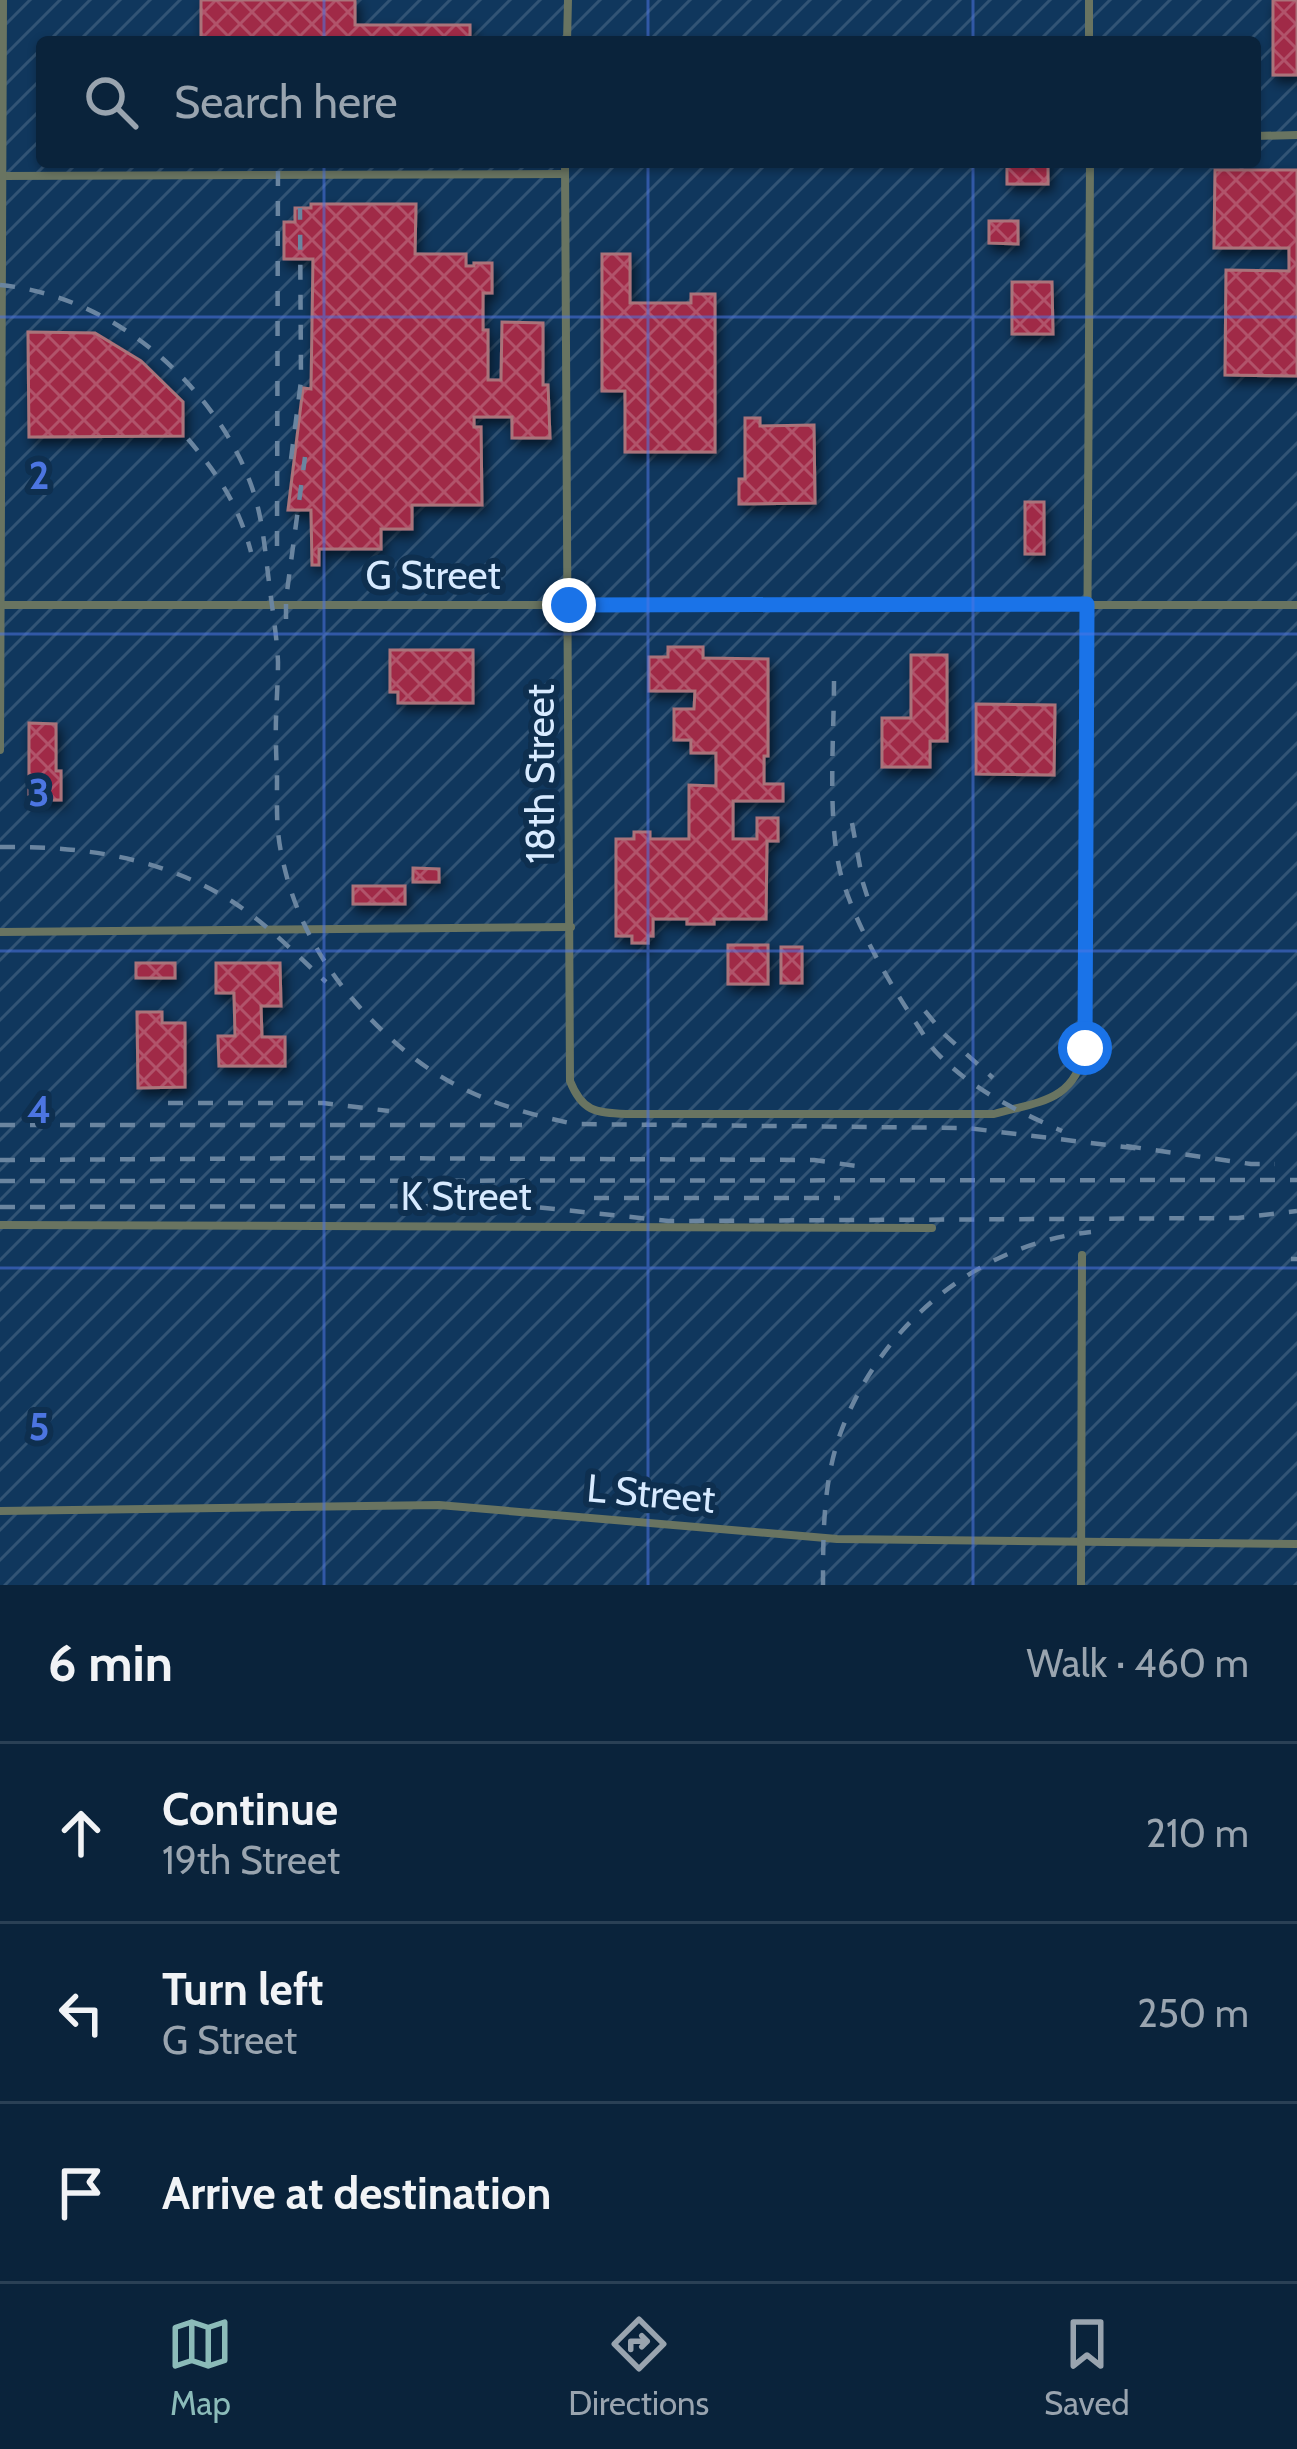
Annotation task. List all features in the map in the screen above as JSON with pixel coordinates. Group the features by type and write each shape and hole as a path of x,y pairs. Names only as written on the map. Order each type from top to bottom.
{"lane":[{"path":"0,750 3,0"},
{"path":"567,36 568,0"},
{"path":"1089,0 1089,36"},
{"path":"1261,136 1297,135"},
{"name":"18th Street","path":"566,168 570,1081 576,1097 589,1109 605,1114 994,1114 1049,1099 1080,1074 1085,1048 1087,604"},
{"path":"1087,604 1090,168"},
{"path":"3,176 565,174"},
{"name":"G Street","path":"1,605 1297,605"},
{"path":"0,932 571,927"},
{"name":"K Street","path":"0,1225 932,1228"},
{"path":"1082,1255 1082,1585"},
{"name":"L Street","path":"0,1511 439,1505 837,1539 1297,1544"}],"shaded area":[{"path":"0,0 1297,0 1297,1585 0,1585"}],"building":[{"path":"201,0 355,0 355,25 470,25 470,36 201,36"},
{"path":"1273,0 1297,0 1297,75 1273,75"},
{"path":"1007,168 1048,168 1048,184 1007,184"},
{"path":"1215,170 1297,170 1297,376 1225,375 1226,270 1289,271 1289,248 1214,248"},
{"path":"311,204 416,204 415,254 466,254 466,266 492,263 492,293 483,293 488,380 501,380 502,322 543,323 543,385 548,385 550,438 512,438 512,417 474,417 474,427 481,427 482,505 412,505 412,529 381,529 381,549 319,549 319,565 312,565 311,510 288,510 303,388 311,389 313,259 284,259 284,222 295,222 295,208 311,208"},
{"path":"989,221 1018,221 1018,244 989,243"},
{"path":"602,254 630,254 630,303 691,303 691,294 715,294 715,452 625,452 625,391 602,391"},
{"path":"1012,282 1052,282 1053,334 1012,334"},
{"path":"28,332 95,333 141,361 183,402 183,436 29,437"},
{"path":"745,418 760,418 760,426 814,425 815,503 739,504 739,479 745,479"},
{"path":"1025,502 1044,502 1044,554 1025,554"},
{"path":"668,647 703,647 703,658 768,659 764,784 783,784 783,801 733,801 733,839 757,839 757,818 778,818 778,841 767,841 766,919 687,924 687,919 653,919 648,943 632,943 632,936 616,936 616,839 634,839 634,832 650,832 650,839 689,839 689,785 716,786 716,753 691,753 691,740 674,740 674,709 694,709 695,691 649,691 649,657 668,657"},
{"path":"390,650 473,650 473,703 398,703 398,692 390,692"},
{"path":"911,655 947,655 947,741 930,741 930,767 882,767 882,718 911,718"},
{"path":"976,704 1055,705 1054,775 976,774"},
{"path":"29,723 56,724 61,800 29,800"},
{"path":"413,868 439,869 439,882 413,882"},
{"path":"353,886 405,886 405,904 353,904"},
{"path":"728,945 768,945 768,984 728,984"},
{"path":"781,947 802,947 802,983 781,983"},
{"path":"136,963 175,963 175,978 136,978"},
{"path":"216,963 280,963 281,1006 261,1006 262,1037 285,1037 285,1066 219,1066 218,1036 235,1036 234,993 216,993"},
{"path":"137,1012 162,1012 162,1023 185,1023 185,1087 138,1088"}],"railway":[{"path":"277,546 278,168"},
{"path":"291,459 301,381 300,208"},
{"path":"0,285 66,300 126,331 178,373 231,441 256,500 264,545 277,653 277,816 286,875 311,938 334,975 363,1011 410,1055 484,1098 574,1124 967,1128 1141,1149"},
{"path":"188,439 226,491 251,552"},
{"path":"286,619 305,457"},
{"path":"834,681 837,854 847,894 873,952 929,1043 950,1066 995,1098 1062,1131"},
{"path":"852,823 870,905"},
{"path":"0,847 91,852 178,874 246,911 326,982"},
{"path":"925,1011 993,1078"},
{"path":"168,1103 323,1103 389,1111"},
{"path":"0,1125 522,1125"},
{"path":"1126,1146 1275,1164"},
{"path":"0,1160 814,1160 864,1167"},
{"path":"0,1181 1297,1180"},
{"path":"594,1198 840,1198"},
{"path":"0,1207 526,1206 669,1221 1238,1218 1297,1211"},
{"path":"823,1585 831,1467 842,1429 882,1356 939,1296 973,1272 1010,1253 1091,1232"},
{"path":"1291,1259 1297,1259"}],"route":[{"path":"569,605 1087,604 1085,1048"}]}
